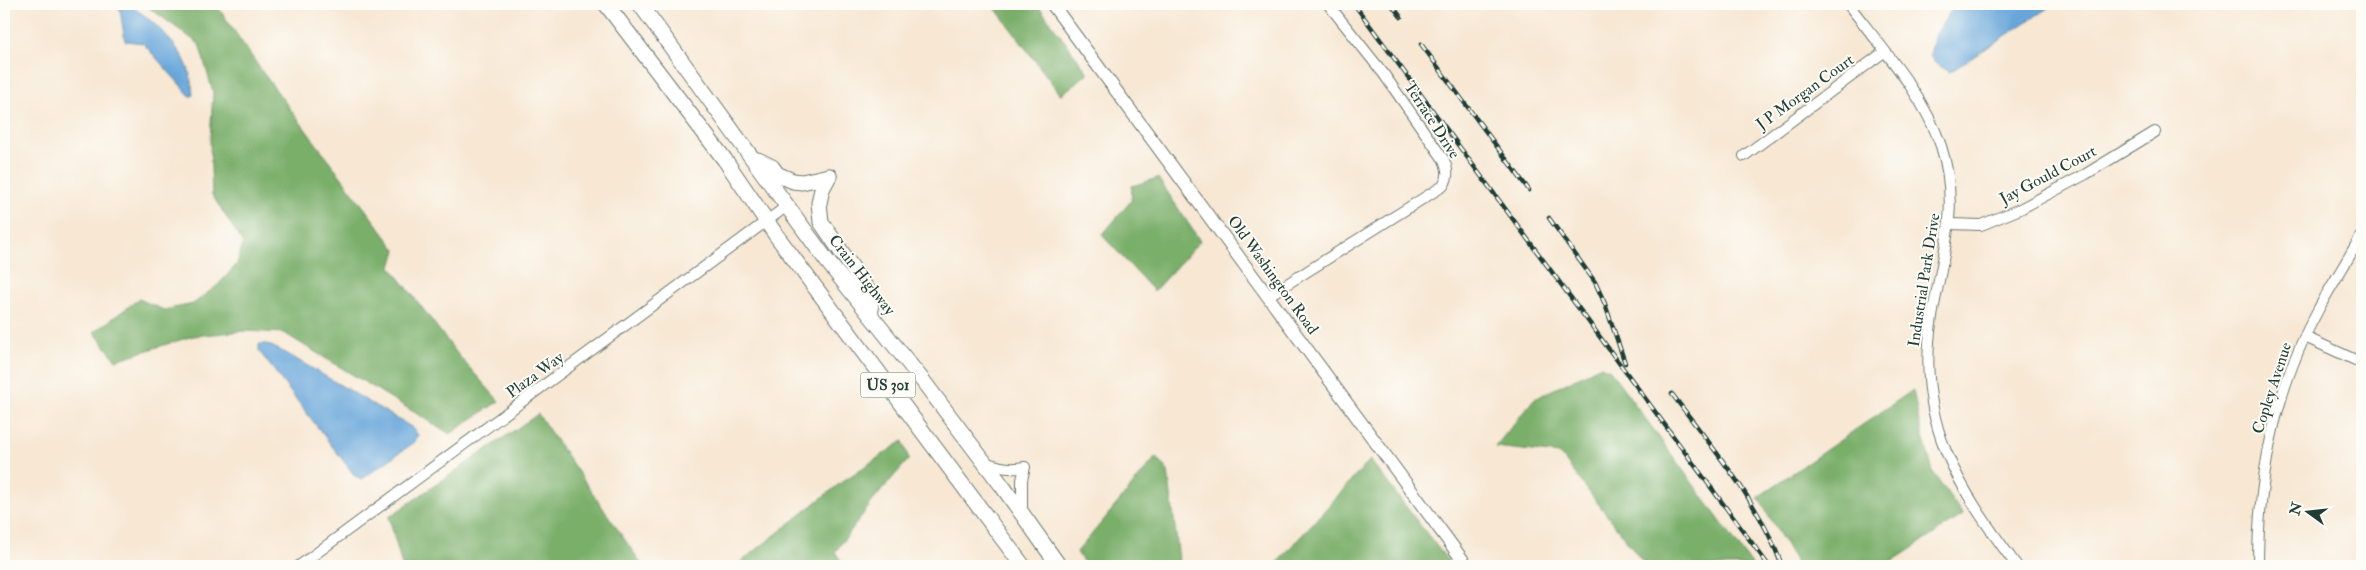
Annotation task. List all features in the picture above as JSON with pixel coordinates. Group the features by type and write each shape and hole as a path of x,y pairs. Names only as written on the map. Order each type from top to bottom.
{"highway":[{"name":"US 301","path":"606,4 725,160 766,222 1023,566"},
{"name":"Crain Highway","path":"640,4 787,206 984,462 1059,566"},
{"path":"752,157 772,167 777,174 793,181 802,182 829,176 822,189 819,203 821,222 870,294 871,315"}],"main road":[{"name":"Old Washington Road","path":"1052,4 1467,566"}],"street":[{"name":"Terrace Drive","path":"1268,296 1443,186 1447,181 1448,168 1444,160 1383,73 1328,4"},
{"name":"Industrial Park Drive","path":"1848,4 1924,110 1941,146 1950,189 1950,224 1932,316 1927,356 1932,410 1947,458 1964,491 2017,566"},
{"name":"J P Morgan Court","path":"1744,156 1884,52"},
{"name":"Jay Gould Court","path":"1950,224 1981,225 2020,209 2086,174 2155,132"},
{"name":"Plaza Way","path":"299,566 787,206"},
{"name":"Copley Avenue","path":"2258,566 2260,500 2263,473 2286,384 2318,311 2362,234"},
{"path":"2305,337 2362,363"},
{"path":"984,462 1014,469 1025,467 1022,480 1022,513"}],"green space":[{"path":"144,4 216,4 261,70 396,250 391,267 459,356 499,401 450,434 284,333 245,331 193,336 116,360 94,332 139,299 164,310 193,304 218,285 237,264 243,243 212,195 210,141 213,92 199,44"},
{"path":"992,4 1037,4 1088,73 1061,95"},
{"path":"1158,178 1200,241 1154,291 1102,235 1131,201 1132,186"},
{"path":"1601,366 1610,370 1753,566 1646,566 1560,454 1495,447 1534,399"},
{"path":"1913,390 1919,422 1933,472 1963,515 1885,566 1798,566 1758,497"},
{"path":"538,414 643,566 402,566 389,517"},
{"path":"903,441 909,459 875,498 835,552 845,566 736,566 843,481"},
{"path":"1156,457 1168,471 1179,559 1175,566 1086,566 1077,552"},
{"path":"1370,460 1452,566 1274,566"}],"water":[{"path":"119,4 146,16 178,50 189,71 193,95 191,97 143,43 125,41"},
{"path":"1955,4 2054,4 1950,72 1936,64 1930,55 1934,37"},
{"path":"259,344 267,344 286,353 413,428 418,435 415,442 362,479 355,476 259,351"}],"railway":[{"path":"1354,4 1769,566"},
{"path":"1391,4 1401,17"},
{"path":"1421,44 1529,190"},
{"path":"1549,218 1595,282 1605,304 1625,363"},
{"path":"1672,394 1734,476 1761,519 1782,566"}]}
